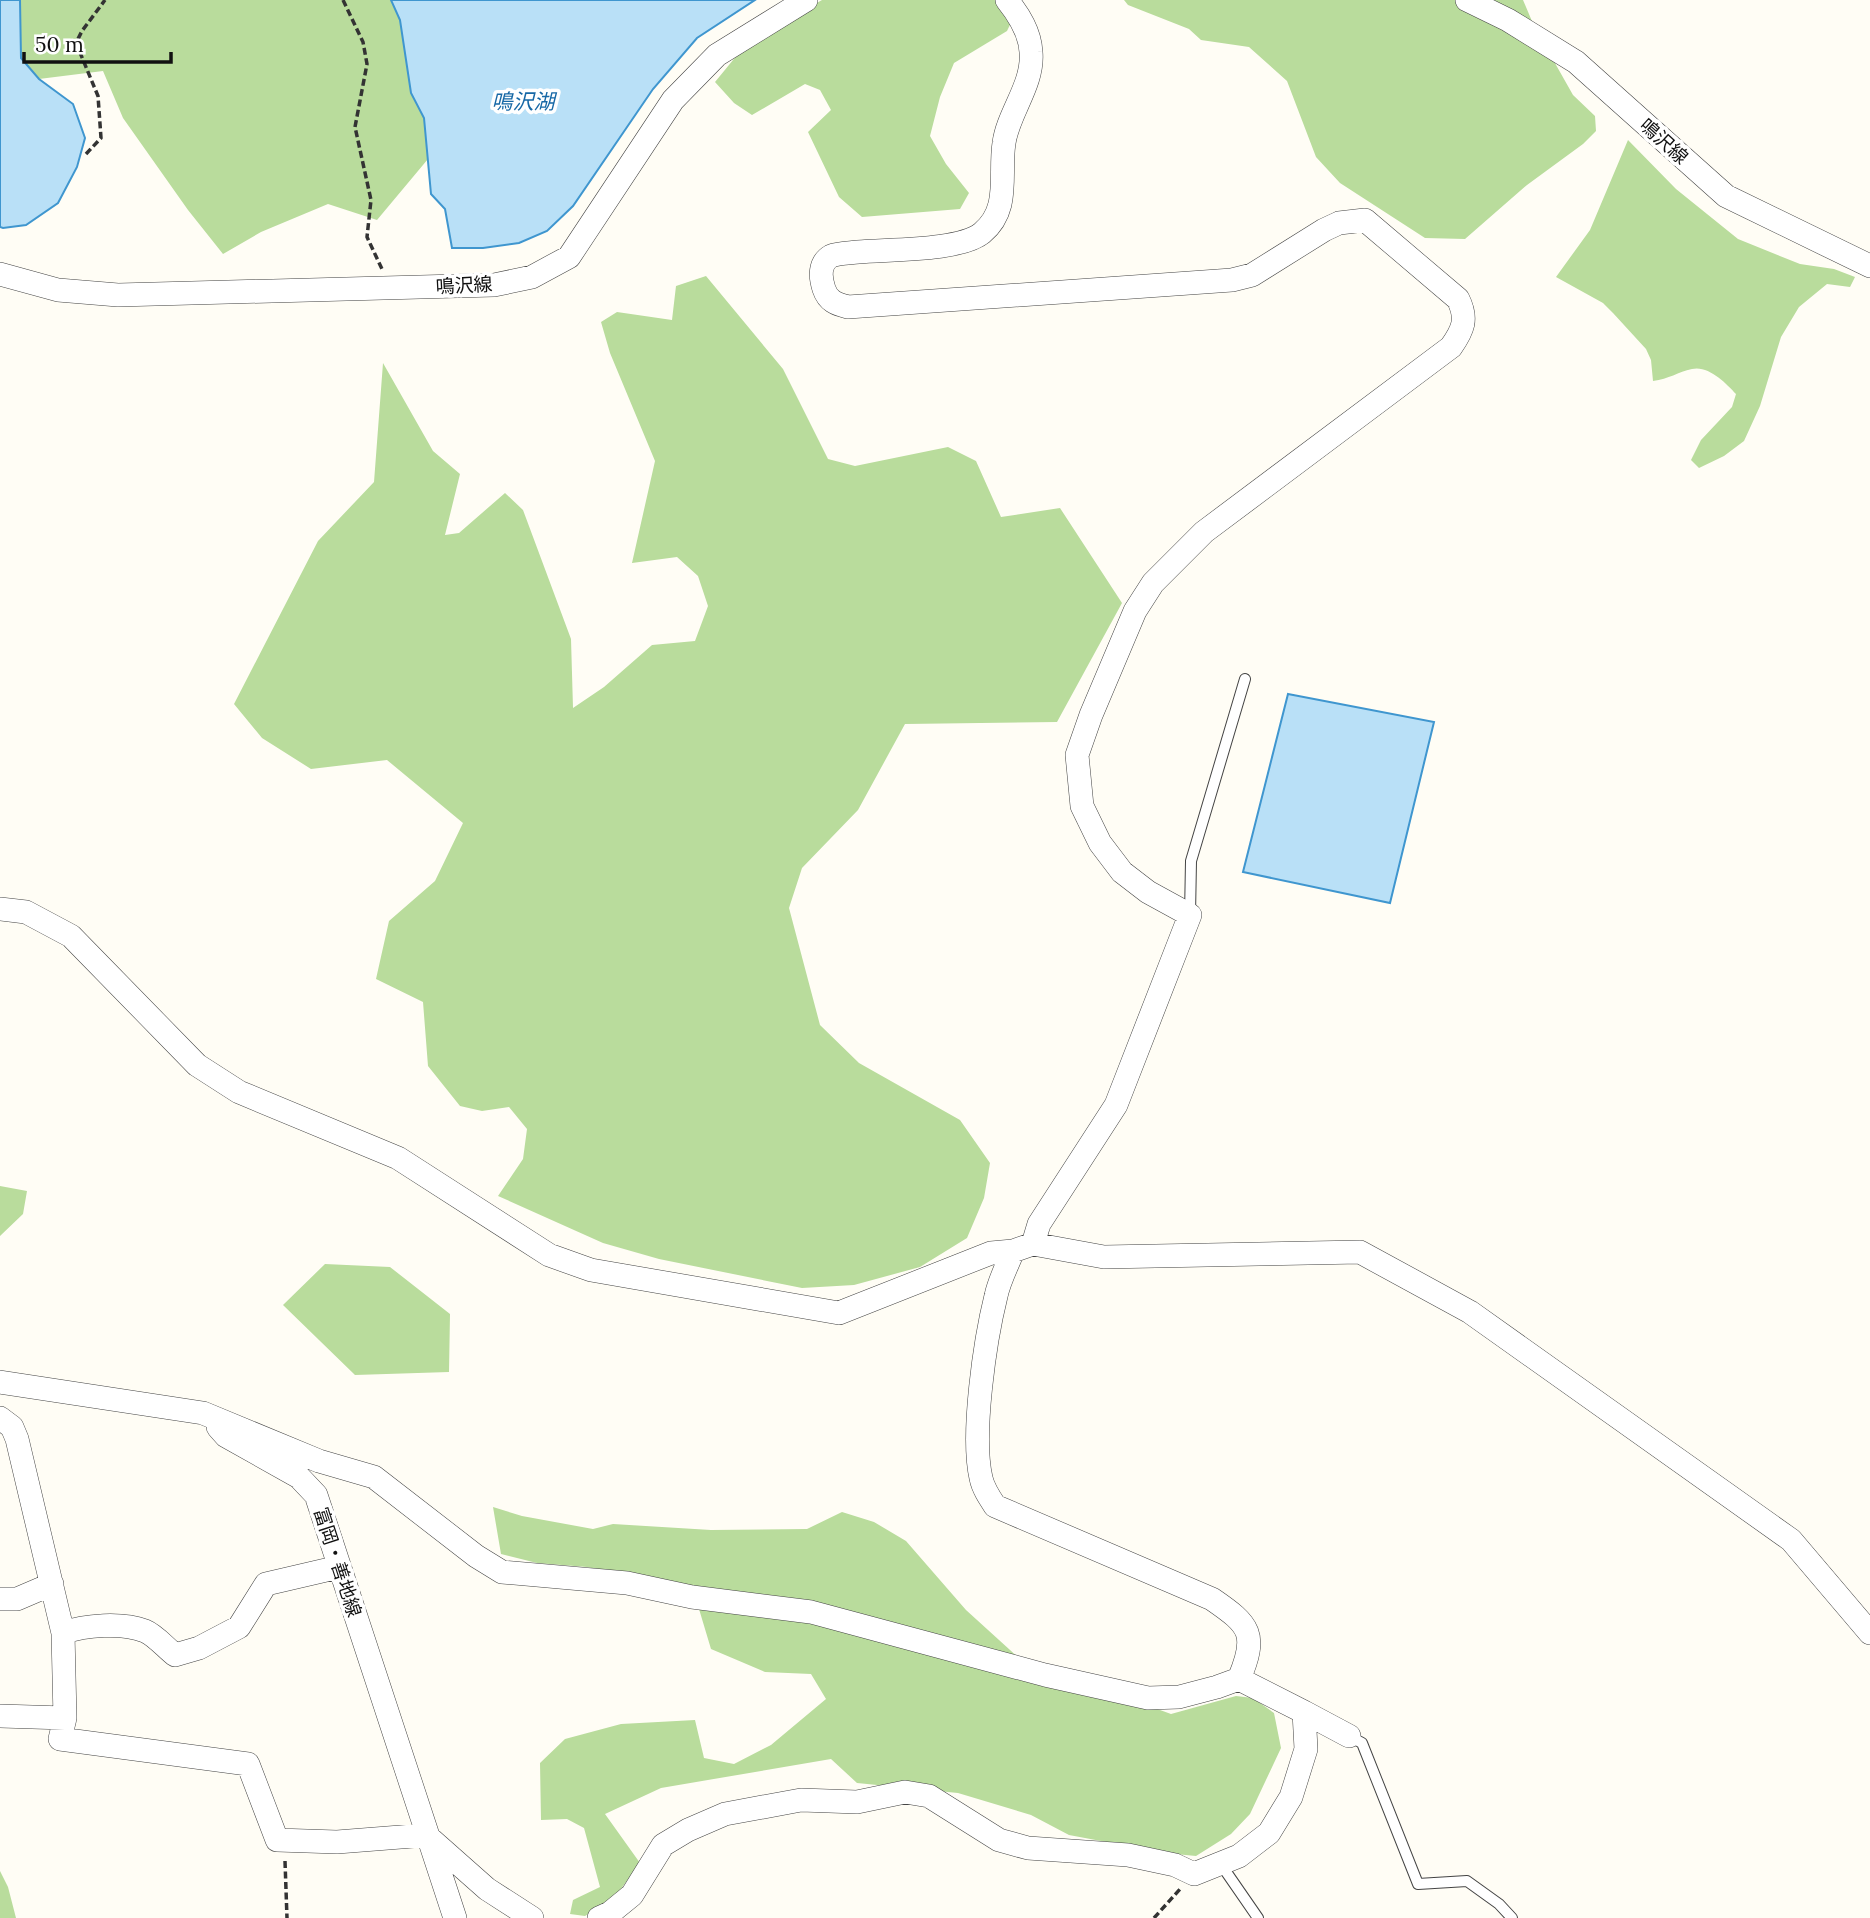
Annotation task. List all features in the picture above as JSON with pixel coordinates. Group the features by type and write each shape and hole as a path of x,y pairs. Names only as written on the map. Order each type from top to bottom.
{"street":[{"name":"鳴沢線","path":"0,274 58,290 118,295 494,285 532,277 569,257 673,100 708,64 717,55 806,0"},
{"path":"0,1382 203,1413 319,1461 374,1477 476,1556 502,1572 627,1583 692,1597 811,1612 1045,1675 1148,1698 1179,1697 1217,1688 1239,1679 1248,1657 1249,1634 1239,1618 1212,1599 995,1506 981,1480 978,1459 980,1405 996,1294 1116,1105 1190,915 1148,892 1122,872 1100,843 1082,806 1077,755 1135,611 1153,583 1204,532 1451,347 1464,329 1464,312 1458,299 1444,290 1365,220 1339,223 1252,275 1232,280 848,307 835,304 827,295 821,279 823,264 832,255 953,246 981,234 998,215 1003,187 1004,142 1026,84 1031,53 1022,20 1007,0"},
{"name":"鳴沢線","path":"1467,0 1508,20 1576,62 1726,196 1870,266"},
{"path":"0,909 26,912 71,936 197,1065 220,1081 239,1092 398,1158 549,1255 591,1270 839,1313 991,1254 1023,1248 1104,1257 1360,1252 1470,1312 1791,1540 1870,1633"},
{"name":"富岡・善地線","path":"203,1413 226,1436 299,1477 316,1495 455,1918"},
{"path":"0,1418 12,1427 17,1438 62,1633 65,1718 60,1739 248,1764 277,1840 337,1842 426,1835 487,1889 532,1918"},
{"path":"62,1633 117,1626 146,1631 175,1655 199,1648 239,1627 266,1584 339,1567"},
{"path":"0,1599 17,1599 52,1584"},
{"path":"1239,1679 1349,1736"},
{"path":"599,1918 610,1913 632,1895 663,1845 724,1814 802,1800 857,1802 905,1792 929,1796 999,1840 1028,1848 1128,1855 1175,1865 1194,1874 1239,1856 1269,1833 1291,1797 1306,1749 1304,1712"},
{"path":"0,1716 65,1718"}],"lane":[{"path":"1190,915 1191,860 1245,679"},
{"path":"1349,1736 1362,1743 1418,1884 1468,1881 1499,1904 1512,1918"},
{"path":"1220,1863 1258,1918"}],"path":[{"path":"86,154 101,138 98,96 76,43 104,0"},
{"path":"344,0 363,42 368,64 355,127 371,200 367,237 386,277"},
{"path":"285,1841 287,1918"},
{"path":"1154,1918 1194,1874"}],"green space":[{"path":"20,0 391,0 400,20 411,93 424,118 428,159 377,220 328,204 261,232 223,254 188,210 123,118 103,71 39,79 21,58"},
{"path":"822,0 1022,0 1007,31 954,63 940,97 930,136 946,164 969,193 960,209 862,217 839,197 808,132 831,110 820,90 805,84 752,115 734,103 715,82 747,43"},
{"path":"1124,0 1523,0 1534,26 1573,95 1595,116 1596,131 1583,144 1527,185 1465,239 1425,238 1340,183 1316,157 1287,81 1249,47 1201,40 1189,29 1128,5"},
{"path":"1628,140 1676,189 1738,239 1800,264 1834,269 1855,277 1850,287 1827,284 1799,307 1781,337 1760,406 1744,441 1724,456 1699,468 1691,460 1701,440 1732,407 1736,394 1716,376 1698,368 1653,381 1651,360 1646,349 1613,313 1603,303 1556,277 1590,230"},
{"path":"706,276 783,369 828,459 855,466 948,447 976,461 1001,517 1060,508 1122,603 1057,722 905,724 858,810 802,868 789,908 820,1025 859,1063 960,1120 990,1163 984,1198 967,1238 920,1267 854,1285 802,1288 659,1259 603,1243 498,1196 523,1159 527,1129 509,1107 482,1111 460,1106 428,1066 423,1002 376,979 389,921 435,881 463,823 387,760 311,769 262,738 234,704 318,541 374,482 383,363 433,451 460,474 445,535 459,533 505,493 523,510 571,639 573,708 604,687 652,645 695,641 708,606 698,576 677,557 632,563 655,461 610,353 601,322 617,312 672,320 676,286"},
{"path":"0,1186 27,1191 23,1214 0,1236"},
{"path":"325,1264 390,1267 450,1314 449,1372 355,1375 283,1305"},
{"path":"493,1507 522,1516 593,1529 613,1524 711,1530 807,1529 842,1512 874,1522 906,1541 966,1610 1020,1659 1171,1714 1236,1696 1253,1698 1274,1713 1281,1748 1250,1814 1231,1834 1196,1856 1069,1835 1031,1815 958,1793 857,1783 831,1759 661,1788 605,1814 640,1863 615,1897 585,1916 570,1914 573,1900 600,1887 584,1828 567,1819 541,1820 540,1763 565,1739 621,1724 695,1720 704,1758 734,1764 771,1745 826,1699 811,1674 765,1672 711,1649 693,1589 587,1567 537,1563 501,1554"},
{"path":"0,1871 8,1887 16,1918 0,1918"}],"water":[{"path":"0,0 20,0 21,58 39,79 73,104 85,138 77,167 58,203 26,225 3,228 0,227"},
{"name":"鳴沢湖","path":"391,0 755,0 697,38 653,89 573,206 547,231 519,243 483,248 452,248 445,209 431,194 424,118 411,93 400,20"},
{"path":"1288,694 1434,722 1390,903 1243,872"}]}
